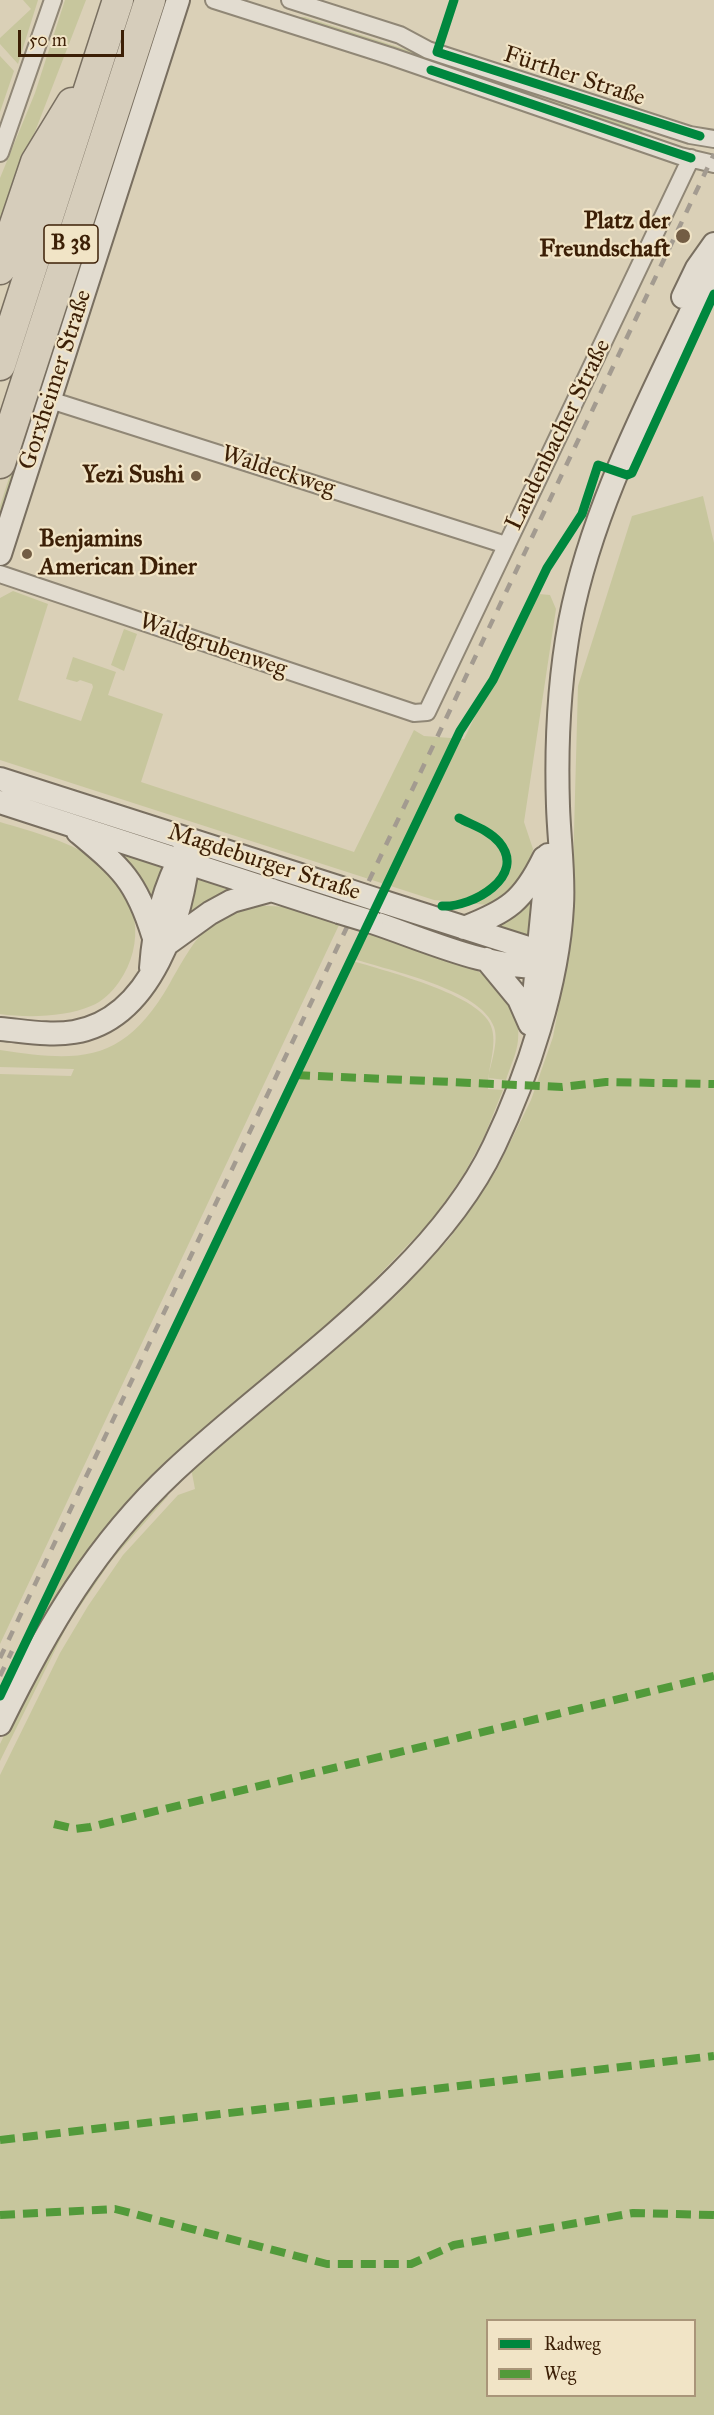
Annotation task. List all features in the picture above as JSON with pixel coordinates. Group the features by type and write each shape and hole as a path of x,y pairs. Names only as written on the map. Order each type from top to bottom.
{"highway":[{"name":"B 38","path":"0,365 118,0"},
{"name":"B 38","path":"0,463 174,2"},
{"path":"0,269 36,162 98,62"}],"main road":[{"name":"Gorxheimer Straße","path":"0,554 174,2"},
{"path":"543,964 562,902 558,801 561,700 570,624 600,511 605,467 697,268 714,244"},
{"path":"600,511 697,300 714,273"},
{"name":"Magdeburger Straße","path":"0,779 528,948 543,964"},
{"path":"0,1724 62,1606 120,1527 172,1473 367,1304 420,1251 460,1201 493,1148 519,1084 532,1033 549,997 543,964 549,849 558,801"},
{"name":"Magdeburger Straße","path":"0,802 486,959 523,968 543,964"},
{"path":"70,825 120,867 143,903 160,939"},
{"path":"0,1029 57,1033 90,1028 119,1011 150,973 160,939 168,881 183,862 190,839"},
{"path":"464,928 510,908 532,882 549,849"},
{"path":"160,939 232,901 272,890"},
{"path":"486,959 519,999 532,1033"}],"street":[{"path":"0,153 53,0"},
{"name":"Fürther Straße","path":"214,0 714,164"},
{"name":"Fürther Straße","path":"294,1 400,35 437,52 680,132 714,139"},
{"name":"Laudenbacher Straße","path":"427,712 691,158"},
{"name":"Waldeckweg","path":"50,400 506,545"},
{"name":"Waldgrubenweg","path":"0,574 414,713 427,712"}],"green space":[{"path":"23,0 38,0 18,64 0,44 0,38 31,9"},
{"path":"65,0 86,0 0,222 0,178 35,93"},
{"path":"163,0 169,0 0,521 0,506"},
{"path":"305,17 426,56 423,63 293,20"},
{"path":"0,56 14,71 0,112"},
{"path":"443,59 641,125 643,131 638,134 439,68"},
{"path":"703,496 714,543 714,2415 0,2415 0,1775 60,1653 88,1606 123,1555 178,1495 195,1489 191,1468 395,1297 450,1238 496,1171 531,1100 553,1037 571,941 578,686 632,516"},
{"path":"13,591 48,604 18,700 81,721 93,687 92,684 80,680 77,682 66,679 73,657 116,672 108,695 163,714 141,782 354,852 414,730 424,736 464,739 481,704 497,681 539,594 550,595 556,609 524,822 533,849 527,872 499,906 434,900 0,760 0,598"},
{"path":"124,629 137,634 124,671 111,665"},
{"path":"0,822 53,838 91,856 114,876 124,890 131,904 134,920 133,952 128,967 119,982 95,1004 81,1010 58,1014 22,1016 0,1014"},
{"path":"114,849 164,866 153,908"},
{"path":"199,876 236,888 184,926 196,878"},
{"path":"538,885 536,941 485,926"},
{"path":"249,905 289,907 339,925 0,1644 0,1074 71,1076 74,1069 0,1067 0,1050 55,1056 78,1055 99,1051 118,1042 136,1029 153,1009 199,936 220,918"},
{"path":"366,932 413,945 465,964 488,978 506,994 516,1015 518,1040 506,1080 488,1078 496,1039 494,1027 486,1014 472,1002 433,983 354,959"},
{"path":"347,959 451,994 485,1016 493,1036 488,1089 503,1090 484,1137 464,1174 433,1219 342,1313 165,1468 0,1702 107,1476 103,1473"},
{"path":"164,1494 168,1496 111,1561 68,1624 0,1761 0,1744 34,1673 85,1587"}],"railway":[{"path":"0,1658 714,154"},
{"path":"0,1676 12,1651"}],"marked path":[{"path":"295,1075 562,1087 606,1082 714,1084"},
{"path":"54,1824 75,1829 90,1827 714,1676"},
{"path":"0,2140 714,2056"},
{"path":"0,2215 115,2209 327,2264 411,2264 454,2245 633,2213 714,2215"}],"cycle path":[{"path":"454,0 437,52 700,136"},
{"path":"431,70 691,158"},
{"path":"0,1696 460,731 493,680 547,568 582,514 598,465 627,475 632,473 714,294"},
{"path":"442,906 468,902 481,896 502,878 507,867 506,855 499,842 485,831 459,818"}],"place":[{"name":"Platz der Freundschaft","path":"683,236"},
{"name":"Yezi Sushi","path":"196,476"},
{"name":"Benjamins American Diner","path":"27,554"}]}
